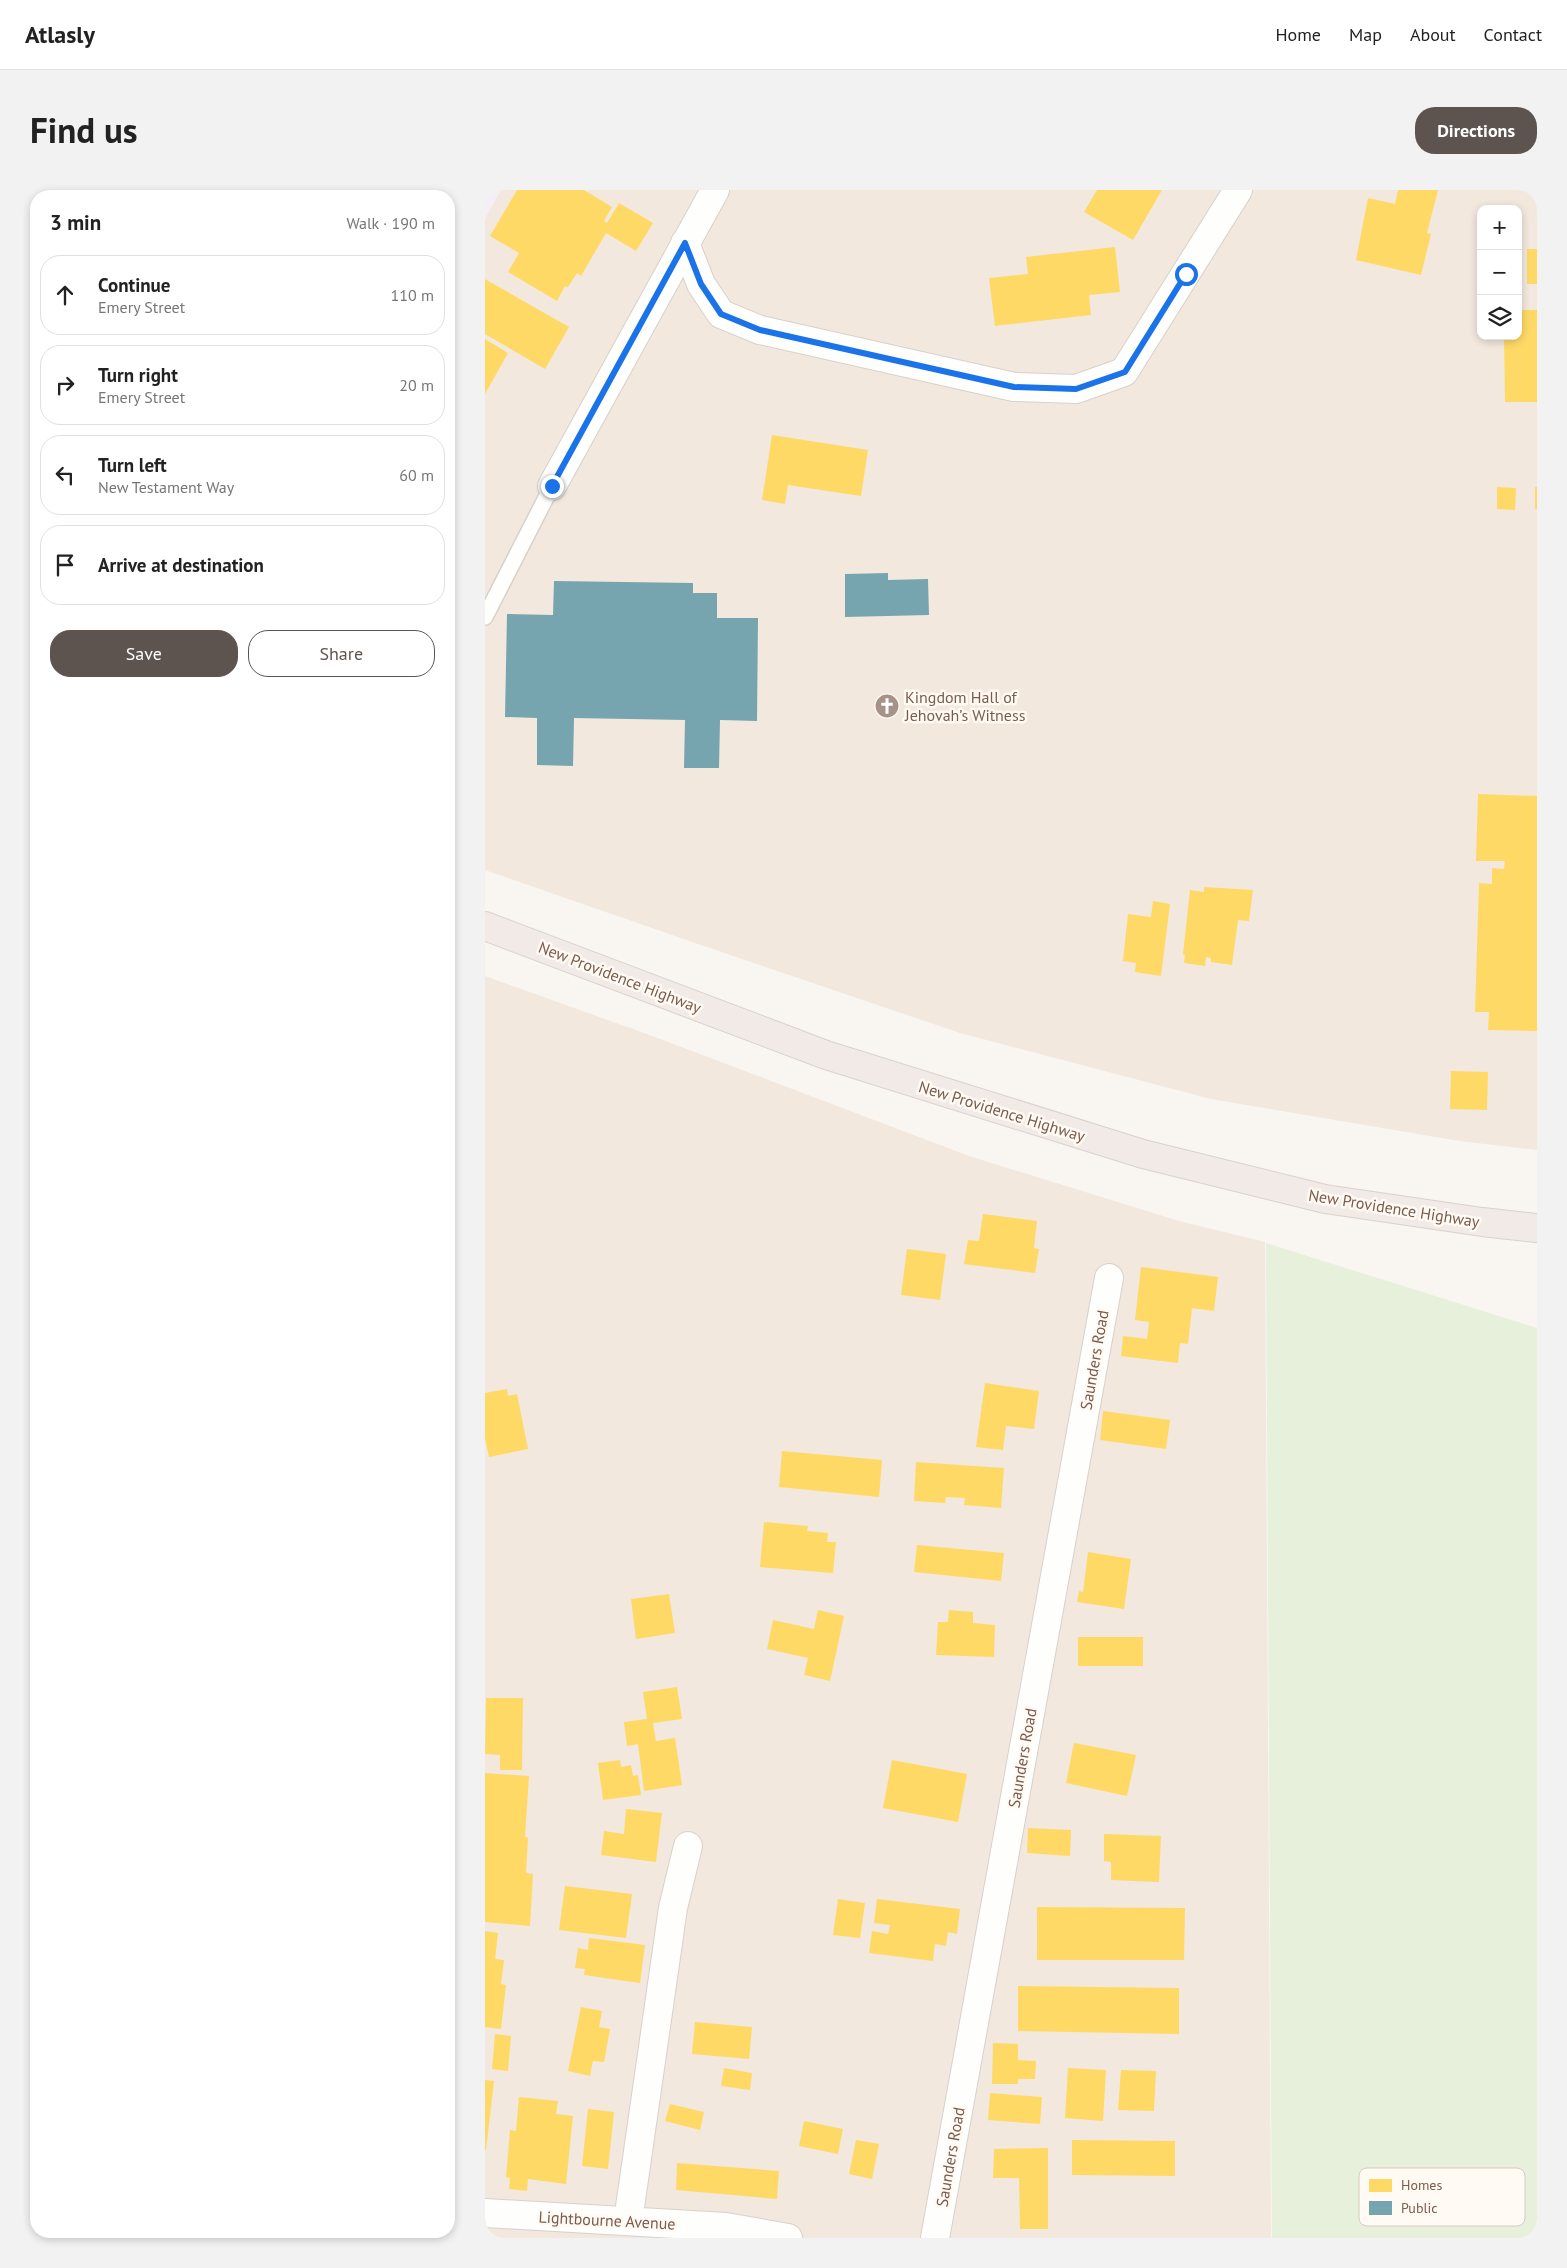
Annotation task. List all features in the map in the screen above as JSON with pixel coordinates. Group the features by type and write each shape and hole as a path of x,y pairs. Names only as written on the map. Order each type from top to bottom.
{"highway":[{"name":"New Providence Highway","path":"485,926 826,1055 1143,1154 1325,1199 1482,1222 1537,1228"}],"street":[{"path":"552,486 715,190"},
{"path":"685,243 701,284 721,314 760,330 1014,387 1076,389 1125,372 1238,190"},
{"name":"Saunders Road","path":"935,2238 1109,1278"},
{"path":"618,2226 673,1908 688,1846"},
{"name":"Lightbourne Avenue","path":"485,2213 618,2226 726,2227 789,2238"}],"lane":[{"path":"485,617 552,486"}],"shaded area":[{"path":"485,190 1537,190 1537,1150 1459,1141 1211,1099 960,1033 485,870"},
{"path":"485,190 501,190 485,219"},
{"path":"485,976 655,1037 969,1156 1179,1221 1265,1242 1271,2238 485,2238"}],"green space":[{"path":"1266,1243 1537,1328 1537,2238 1272,2238"}],"building: Homes":[{"path":"517,190 584,190 612,207 604,221 607,223 619,203 653,223 636,251 606,233 581,276 577,273 568,287 565,286 557,301 508,272 519,253 490,236"},
{"path":"1097,190 1162,190 1133,240 1084,212"},
{"path":"1398,190 1438,190 1427,233 1431,234 1421,275 1356,260 1368,198 1395,204"},
{"path":"1115,247 1120,292 1089,295 1091,315 995,326 989,278 1028,274 1026,257"},
{"path":"1527,249 1537,249 1537,284 1527,284"},
{"path":"485,279 569,327 545,369 485,334"},
{"path":"1522,310 1537,310 1537,402 1505,402 1504,340 1522,340"},
{"path":"485,339 508,353 485,394"},
{"path":"772,435 868,450 861,496 788,485 785,504 762,500"},
{"path":"1497,487 1516,488 1515,510 1497,509"},
{"path":"1535,487 1537,487 1537,509 1535,509"},
{"path":"1478,794 1537,796 1537,1031 1488,1030 1489,1012 1475,1012 1479,883 1492,884 1492,868 1504,869 1505,861 1476,861"},
{"path":"1204,887 1253,890 1249,921 1238,920 1232,965 1211,962 1211,958 1206,957 1205,966 1184,963 1185,955 1183,954 1190,890 1204,892"},
{"path":"1153,901 1170,904 1161,976 1135,972 1136,963 1123,961 1128,914 1151,917"},
{"path":"1451,1071 1488,1072 1487,1110 1450,1109"},
{"path":"983,1214 1037,1221 1034,1248 1039,1249 1035,1273 964,1264 968,1240 979,1241"},
{"path":"907,1249 946,1254 940,1300 901,1295"},
{"path":"1141,1267 1218,1277 1214,1311 1192,1308 1188,1344 1180,1343 1178,1363 1121,1356 1123,1336 1147,1339 1149,1322 1135,1320"},
{"path":"985,1383 1039,1391 1034,1429 1006,1426 1003,1450 976,1447"},
{"path":"507,1389 508,1396 517,1394 528,1449 489,1457 485,1438 485,1393"},
{"path":"1103,1411 1170,1420 1166,1449 1100,1440"},
{"path":"782,1451 882,1460 879,1497 779,1487"},
{"path":"916,1462 1004,1468 1001,1508 964,1505 965,1498 946,1497 945,1503 914,1501"},
{"path":"764,1522 808,1526 807,1531 828,1533 827,1542 836,1542 833,1573 760,1567"},
{"path":"917,1545 1004,1553 1001,1581 914,1572"},
{"path":"1088,1552 1131,1559 1124,1609 1077,1602 1079,1591 1083,1592"},
{"path":"669,1594 675,1633 636,1639 631,1599"},
{"path":"818,1610 844,1616 830,1681 804,1675 808,1658 767,1649 773,1620 814,1629"},
{"path":"949,1610 973,1612 973,1623 995,1625 994,1657 936,1655 938,1622 948,1622"},
{"path":"1078,1637 1143,1637 1143,1666 1078,1666"},
{"path":"677,1687 682,1719 653,1723 656,1741 675,1738 682,1785 644,1791 638,1744 627,1746 624,1722 647,1719 643,1692"},
{"path":"486,1698 523,1698 522,1770 500,1770 500,1755 485,1754"},
{"path":"1074,1743 1136,1755 1127,1796 1066,1783"},
{"path":"620,1760 621,1767 631,1765 633,1776 638,1775 641,1795 603,1800 598,1763"},
{"path":"892,1760 967,1774 958,1822 883,1808"},
{"path":"485,1773 529,1776 525,1837 528,1838 526,1873 533,1874 530,1926 485,1922"},
{"path":"626,1809 662,1813 656,1862 601,1855 604,1831 624,1834"},
{"path":"1028,1828 1071,1830 1070,1856 1027,1853"},
{"path":"1104,1834 1161,1836 1159,1882 1111,1880 1111,1862 1104,1861"},
{"path":"565,1886 632,1894 626,1938 559,1930"},
{"path":"838,1899 865,1903 860,1938 833,1935"},
{"path":"877,1899 960,1909 957,1934 948,1932 946,1946 935,1944 933,1961 869,1953 872,1931 888,1934 890,1925 874,1923"},
{"path":"1037,1907 1185,1908 1184,1960 1037,1960"},
{"path":"485,1931 498,1933 495,1959 504,1960 501,1984 506,1985 501,2029 485,2027"},
{"path":"589,1938 645,1945 640,1983 584,1975 585,1969 575,1968 578,1948 588,1950"},
{"path":"1018,1986 1179,1988 1179,2034 1018,2031"},
{"path":"581,2007 602,2011 599,2027 610,2029 604,2062 593,2061 590,2076 568,2071"},
{"path":"695,2022 752,2027 749,2059 692,2054"},
{"path":"495,2034 511,2036 508,2071 492,2069"},
{"path":"993,2043 1018,2044 1018,2060 1036,2061 1035,2079 1018,2079 1018,2084 992,2084"},
{"path":"724,2068 752,2073 750,2090 721,2086"},
{"path":"1068,2068 1106,2070 1103,2121 1065,2118"},
{"path":"1121,2070 1156,2071 1154,2111 1118,2110"},
{"path":"485,2080 494,2081 486,2150 485,2150"},
{"path":"990,2093 1042,2097 1040,2124 988,2120"},
{"path":"519,2097 558,2101 556,2114 573,2116 566,2184 528,2179 527,2191 509,2189 510,2178 506,2177 510,2130 516,2131"},
{"path":"670,2104 704,2112 700,2130 665,2121"},
{"path":"588,2109 614,2112 608,2169 582,2166"},
{"path":"804,2121 843,2129 838,2154 799,2146"},
{"path":"856,2140 879,2144 872,2179 849,2174"},
{"path":"1072,2140 1175,2141 1175,2176 1072,2175"},
{"path":"1048,2148 1048,2229 1020,2229 1019,2178 993,2178 994,2149"},
{"path":"677,2163 779,2171 777,2199 676,2190"}],"building: Public":[{"path":"888,573 888,580 928,579 929,615 845,617 845,574"},
{"path":"554,581 693,583 693,593 717,593 717,618 758,618 757,721 720,720 719,768 684,768 685,720 574,718 573,766 537,765 537,718 505,717 507,614 553,615"}],"place":[{"name":"Kingdom Hall of Jehovah’s Witness","path":"887,706"}],"route":[{"path":"552,486 685,243 701,284 721,314 760,330 1014,387 1076,389 1125,372 1186,274"}]}
